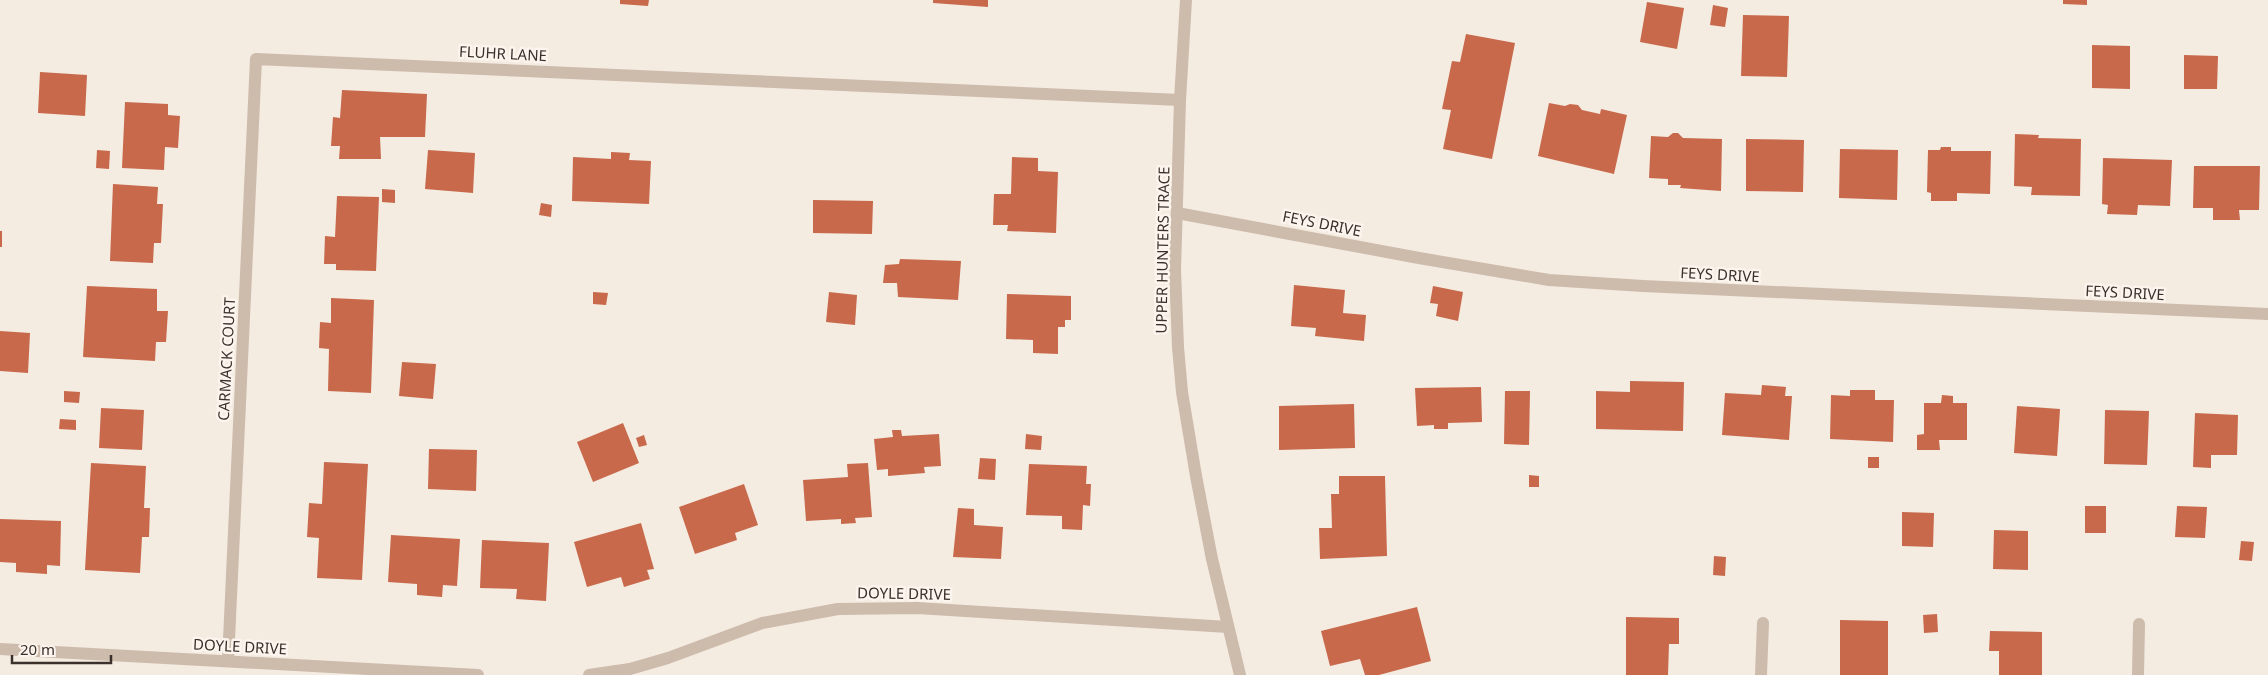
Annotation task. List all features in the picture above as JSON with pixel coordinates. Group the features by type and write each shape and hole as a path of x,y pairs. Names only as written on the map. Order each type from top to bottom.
{"street":[{"name":"UPPER HUNTERS TRACE","path":"1186,0 1180,100 1175,313 1182,392 1198,485 1240,675"},
{"name":"FLUHR LANE","path":"256,58 1180,100"},
{"name":"CARMACK COURT","path":"228,661 256,58"},
{"name":"FEYS DRIVE","path":"1177,213 1549,280 1643,286 2268,314"},
{"name":"DOYLE DRIVE","path":"589,675 630,669 668,658 762,623 838,609 917,608 1228,627"},
{"path":"1761,675 1763,623"},
{"path":"2138,675 2139,624"},
{"name":"DOYLE DRIVE","path":"0,649 478,675"}],"building":[{"path":"620,0 649,0 648,6 620,4"},
{"path":"933,0 988,0 988,7 933,3"},
{"path":"2063,0 2087,0 2087,5 2063,4"},
{"path":"1647,2 1684,8 1677,49 1640,42"},
{"path":"1713,5 1728,8 1725,27 1710,25"},
{"path":"1743,15 1789,16 1787,77 1741,76"},
{"path":"1466,34 1515,43 1492,159 1443,149 1451,110 1442,109 1452,61 1460,62"},
{"path":"2092,45 2130,46 2130,89 2092,88"},
{"path":"2184,55 2218,56 2217,89 2184,89"},
{"path":"40,72 87,75 85,116 38,113"},
{"path":"342,90 427,94 425,137 380,137 381,159 339,159 340,146 331,146 333,117 340,118"},
{"path":"125,102 168,104 168,115 180,116 178,148 165,147 164,170 122,168"},
{"path":"1549,103 1565,106 1570,104 1578,105 1582,110 1600,114 1601,109 1627,115 1614,174 1538,156"},
{"path":"1673,133 1678,133 1683,138 1722,139 1721,191 1680,188 1681,185 1668,185 1668,179 1649,178 1651,136 1668,137"},
{"path":"2015,134 2039,135 2038,138 2081,139 2080,196 2031,195 2032,187 2014,186"},
{"path":"1746,139 1804,140 1803,192 1746,191"},
{"path":"1941,147 1951,147 1951,151 1991,151 1990,194 1957,193 1957,201 1931,201 1931,193 1927,192 1928,150 1940,150"},
{"path":"1840,149 1898,150 1897,200 1839,198"},
{"path":"97,150 110,151 109,169 96,168"},
{"path":"428,150 475,153 473,193 425,189"},
{"path":"611,152 630,153 629,160 651,161 649,204 572,201 573,157 611,159"},
{"path":"1012,157 1038,158 1038,171 1058,172 1056,233 1007,231 1008,225 993,225 994,194 1011,194"},
{"path":"2103,158 2172,160 2170,206 2138,205 2137,215 2107,214 2108,205 2102,204"},
{"path":"2194,166 2260,166 2259,210 2239,210 2240,220 2213,220 2213,208 2193,208"},
{"path":"113,184 158,187 157,204 163,204 161,243 154,243 153,263 110,261"},
{"path":"382,189 395,190 395,203 382,202"},
{"path":"337,196 379,197 376,271 336,270 336,264 324,264 325,236 335,237"},
{"path":"813,200 873,201 872,234 813,233"},
{"path":"541,203 552,205 551,217 539,215"},
{"path":"0,231 2,231 2,247 0,247"},
{"path":"900,259 961,261 958,300 898,297 897,283 883,283 885,265 899,264"},
{"path":"1294,285 1345,290 1343,313 1366,315 1364,341 1315,336 1316,328 1291,326"},
{"path":"87,286 157,289 157,311 168,311 166,342 156,342 155,361 83,357"},
{"path":"1433,286 1463,292 1458,321 1436,316 1438,304 1430,303"},
{"path":"593,292 608,293 606,305 593,304"},
{"path":"829,292 857,295 855,325 826,322"},
{"path":"1007,294 1071,296 1071,320 1065,320 1065,327 1058,327 1058,354 1033,353 1033,340 1006,339"},
{"path":"331,298 374,300 371,393 328,391 329,349 319,348 320,322 331,323"},
{"path":"0,331 30,333 28,373 0,371"},
{"path":"402,362 436,364 433,399 399,396"},
{"path":"1630,381 1684,382 1683,431 1596,429 1596,391 1630,392"},
{"path":"1762,385 1786,387 1785,396 1792,396 1789,440 1722,435 1725,393 1761,395"},
{"path":"1481,387 1482,422 1448,423 1448,429 1434,429 1434,425 1417,426 1415,388"},
{"path":"1850,390 1875,390 1875,400 1894,400 1893,442 1830,439 1831,395 1850,396"},
{"path":"64,391 80,392 79,403 64,402"},
{"path":"1505,391 1530,391 1529,445 1504,444"},
{"path":"1942,395 1953,396 1953,403 1967,403 1967,440 1939,440 1940,450 1917,450 1917,435 1924,434 1924,403 1941,403"},
{"path":"1354,404 1355,448 1279,450 1279,406"},
{"path":"2017,406 2060,409 2057,456 2014,453"},
{"path":"101,408 144,410 142,450 99,448"},
{"path":"2105,410 2149,411 2147,465 2104,464"},
{"path":"2195,413 2238,415 2237,455 2211,455 2211,468 2193,467"},
{"path":"60,419 76,420 76,430 59,429"},
{"path":"623,423 639,463 593,482 577,442"},
{"path":"892,430 901,430 902,436 939,434 941,466 924,467 925,473 888,476 888,469 877,470 874,439 893,437"},
{"path":"1026,434 1042,436 1041,450 1025,449"},
{"path":"644,435 647,445 639,447 636,438"},
{"path":"429,449 477,450 476,491 428,489"},
{"path":"1868,457 1879,457 1879,468 1868,468"},
{"path":"980,458 996,459 995,480 978,479"},
{"path":"324,462 368,464 362,580 317,578 319,538 307,537 309,503 322,504"},
{"path":"91,463 146,466 144,508 150,508 149,537 142,537 140,573 85,570"},
{"path":"868,463 872,517 855,518 856,523 841,524 841,519 806,521 803,480 848,477 847,464"},
{"path":"1029,464 1087,466 1086,484 1091,484 1090,506 1083,505 1082,530 1062,529 1062,516 1026,515"},
{"path":"1529,475 1539,476 1539,487 1529,487"},
{"path":"1339,476 1385,476 1387,556 1320,559 1319,528 1332,528 1331,494 1339,494"},
{"path":"744,484 758,525 735,533 737,540 695,554 679,507"},
{"path":"2085,506 2106,506 2106,533 2085,533"},
{"path":"2177,506 2207,507 2205,538 2175,537"},
{"path":"958,508 974,509 974,525 1003,527 1001,559 953,557"},
{"path":"1902,512 1934,513 1933,547 1902,546"},
{"path":"0,519 61,521 60,566 47,565 47,574 16,572 16,563 0,562"},
{"path":"641,523 654,569 647,570 650,579 624,587 621,577 587,587 574,542"},
{"path":"1994,530 2028,531 2028,570 1993,569"},
{"path":"391,535 460,539 457,586 443,585 442,597 417,595 417,584 388,582"},
{"path":"482,540 549,543 546,601 516,599 517,589 480,588"},
{"path":"2241,541 2254,542 2252,561 2239,560"},
{"path":"1714,556 1726,557 1725,576 1713,575"},
{"path":"1417,607 1431,661 1379,675 1365,675 1360,659 1330,666 1321,631"},
{"path":"1937,614 1938,632 1924,633 1923,615"},
{"path":"1626,617 1679,618 1679,644 1669,644 1668,675 1626,675"},
{"path":"1840,620 1888,621 1888,675 1840,675"},
{"path":"1990,631 2042,632 2042,675 1999,675 1999,651 1989,651"}]}
